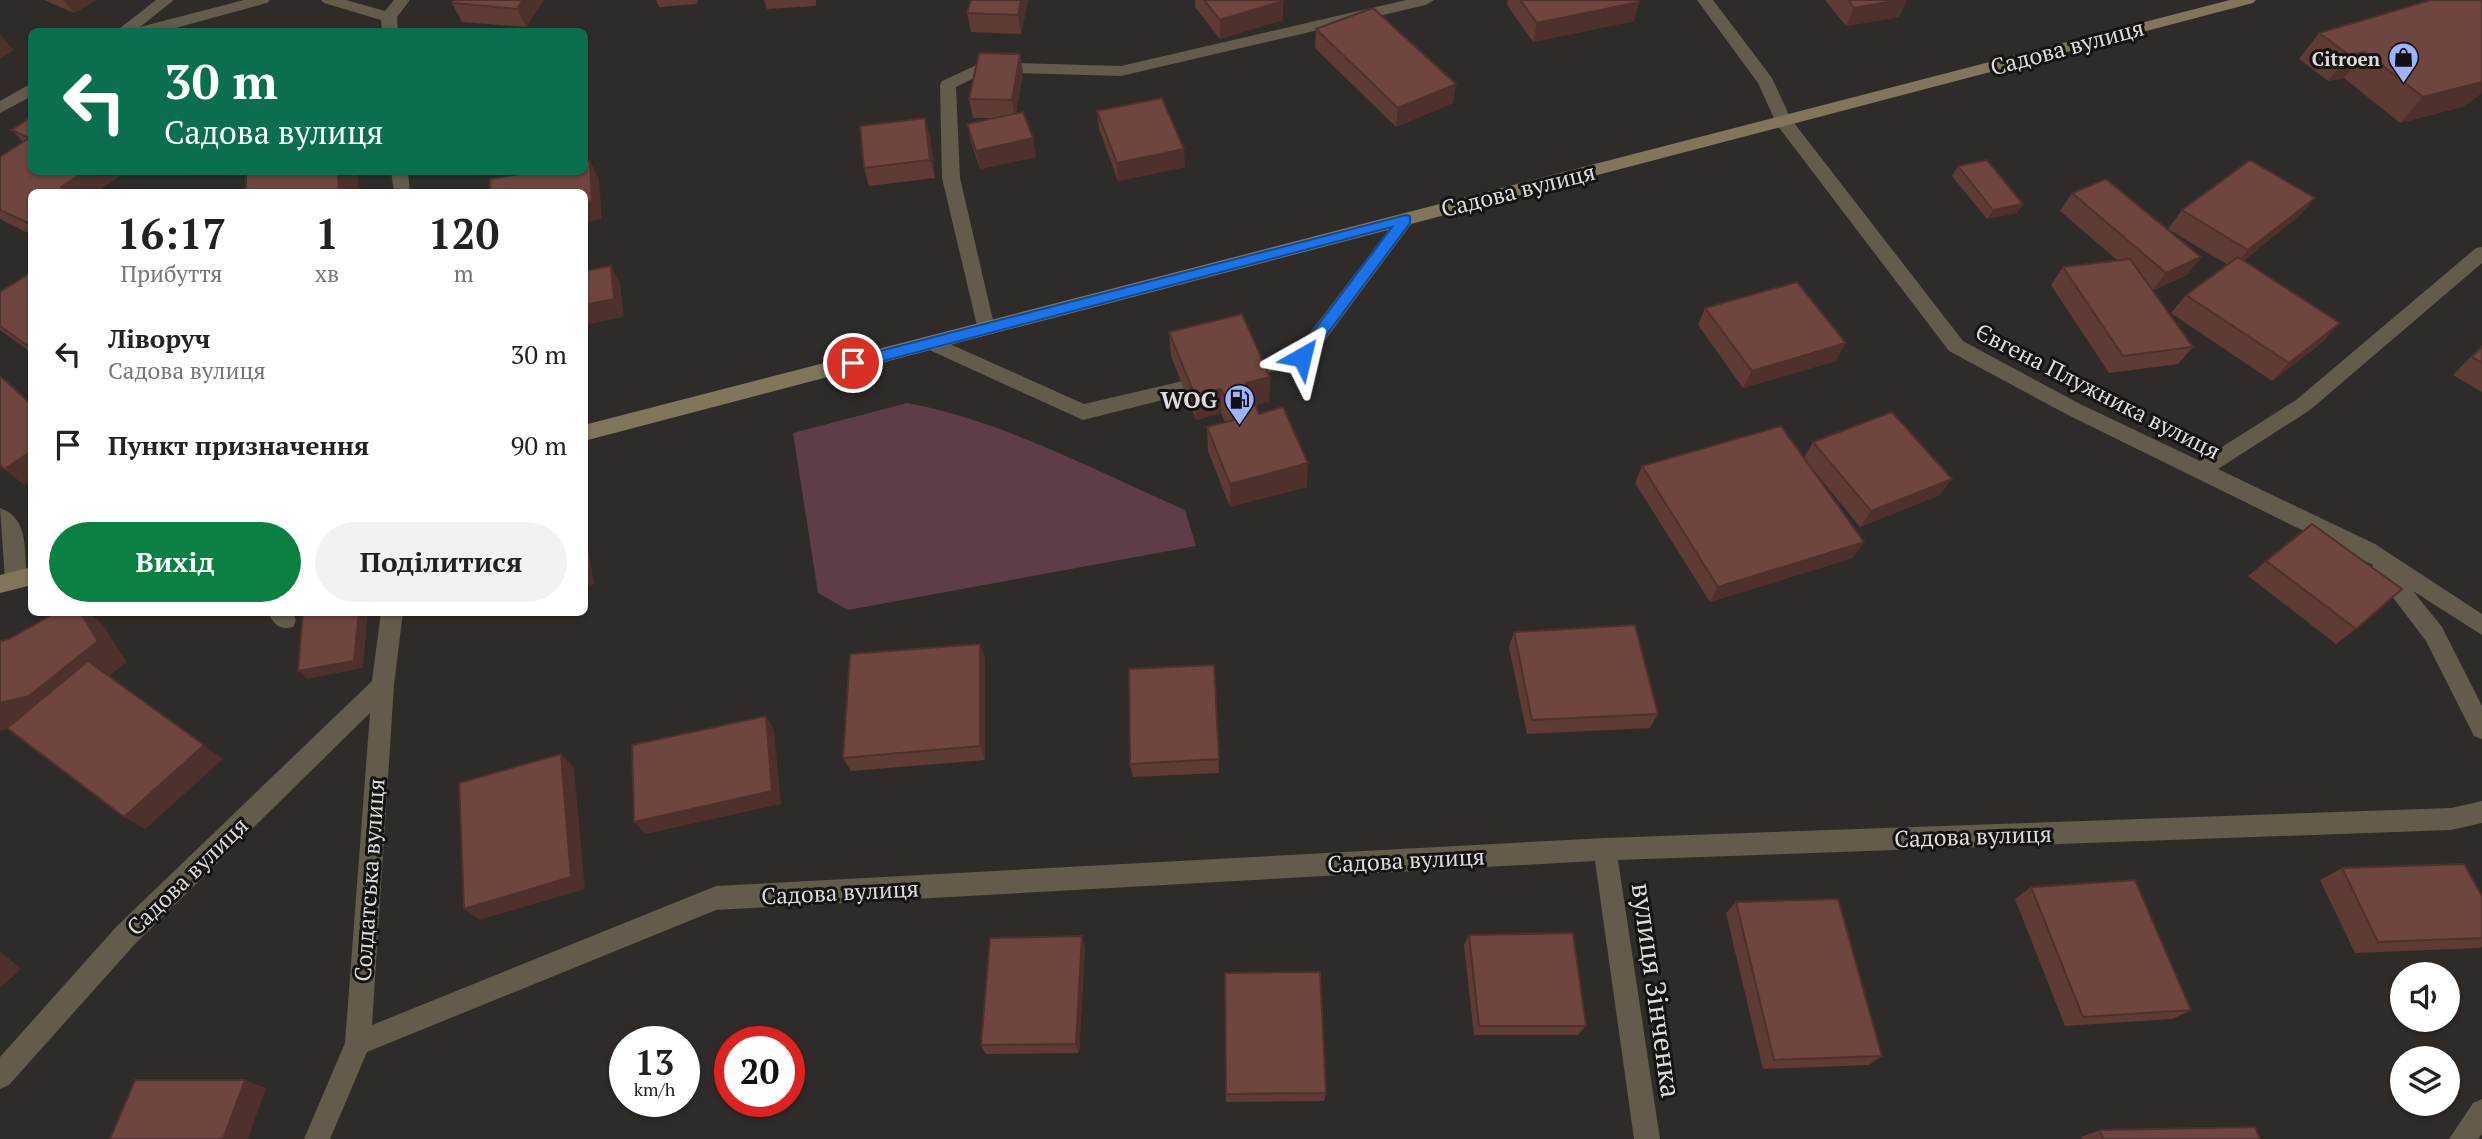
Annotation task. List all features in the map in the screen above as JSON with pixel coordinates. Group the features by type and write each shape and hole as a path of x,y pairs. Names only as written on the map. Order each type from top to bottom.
{"main road":[{"name":"Садова вулиця","path":"588,432 2248,0"}],"street":[{"path":"128,28 166,0"},
{"path":"155,28 262,0"},
{"path":"329,0 390,24 402,0"},
{"path":"986,329 951,178 948,85 983,67 1121,71 1426,0"},
{"name":"Євгена Плужника вулиця","path":"1705,0 1766,82 1783,121 1956,346 2073,409 2368,550 2482,626"},
{"path":"0,108 28,90"},
{"path":"1255,369 1302,357 1406,219"},
{"path":"2201,471 2303,405 2482,253"},
{"path":"932,343 1083,412 1184,388"},
{"path":"0,516 12,526 16,580"},
{"path":"2368,550 2434,634 2482,729"},
{"name":"Солдатська вулиця","path":"317,1139 358,1043 383,685 392,616"},
{"name":"Садова вулиця","path":"0,1076 126,935 383,685"},
{"name":"Садова вулиця","path":"358,1043 716,898 1605,849 2451,818 2482,812"},
{"name":"вулиця Зінченка","path":"1605,849 1647,1139"},
{"path":"2462,1139 2482,1112"}],"shaded area":[{"path":"907,403 943,411 1014,434 1185,510 1196,546 848,610 818,593 793,433"}],"building":[{"path":"454,0 523,0 517,9 452,3"},
{"path":"971,0 1021,0 1018,15 967,13"},
{"path":"1204,0 1282,0 1283,1 1220,20"},
{"path":"1520,0 1637,0 1639,2 1537,23"},
{"path":"1848,0 1899,0 1854,8"},
{"path":"2431,0 2482,0 2482,82 2423,97 2365,52 2349,55 2319,33"},
{"path":"1373,8 1456,84 1398,108 1316,29"},
{"path":"979,53 1020,54 1012,100 969,99"},
{"path":"1162,98 1184,149 1117,163 1097,111"},
{"path":"1023,112 1033,138 976,151 967,124"},
{"path":"925,118 930,160 864,168 860,126"},
{"path":"28,119 28,138 12,130"},
{"path":"28,139 28,175 79,175 61,187 65,189 28,189 28,223 0,210 0,157"},
{"path":"1987,160 2023,204 1993,210 1958,166"},
{"path":"2250,160 2315,198 2248,250 2182,210"},
{"path":"588,161 592,201 588,202 588,189 490,189 490,179 514,175 588,175"},
{"path":"246,175 338,175 339,189 246,189"},
{"path":"2106,179 2201,257 2166,273 2072,193"},
{"path":"2238,257 2340,323 2289,363 2186,295"},
{"path":"2130,259 2193,347 2123,356 2063,267"},
{"path":"611,266 614,299 588,304 588,270"},
{"path":"28,274 28,346 0,326 0,292"},
{"path":"1797,282 1846,343 1752,371 1705,308"},
{"name":"WOG","path":"1242,314 1270,377 1246,383 1259,414 1283,407 1308,463 1230,484 1207,427 1234,420 1221,389 1195,396 1169,332"},
{"path":"2482,347 2482,363 2472,357"},
{"path":"0,376 28,401 28,454 4,469 0,465"},
{"path":"1892,412 1952,479 1871,511 1813,442"},
{"path":"1781,426 1864,542 1718,587 1642,466"},
{"path":"2312,524 2402,589 2356,629 2266,561"},
{"path":"50,616 82,616 98,641 29,696 0,703 0,641 9,639"},
{"path":"303,616 359,616 354,661 298,671"},
{"path":"1635,625 1658,714 1532,720 1514,632"},
{"path":"980,644 980,746 843,758 850,654"},
{"path":"88,661 204,745 124,817 7,728"},
{"path":"1214,665 1219,759 1130,764 1129,669"},
{"path":"766,716 772,791 634,822 632,745"},
{"path":"561,754 571,877 464,909 459,783"},
{"path":"2464,864 2482,896 2482,938 2378,942 2342,868"},
{"path":"2135,880 2191,1010 2083,1017 2031,887"},
{"path":"1838,899 1882,1056 1774,1060 1736,902"},
{"path":"1573,933 1586,1026 1479,1026 1469,935"},
{"path":"1082,936 1076,1044 981,1045 990,938"},
{"path":"1320,972 1326,1093 1226,1094 1225,973"},
{"path":"135,1080 245,1080 223,1139 110,1139"},
{"path":"2255,1127 2260,1139 2103,1139 2100,1130"}],"place":[{"name":"Citroen","path":"2403,85"},
{"name":"WOG","path":"1240,426"}],"route":[{"path":"853,363 1406,219 1302,357"}]}
